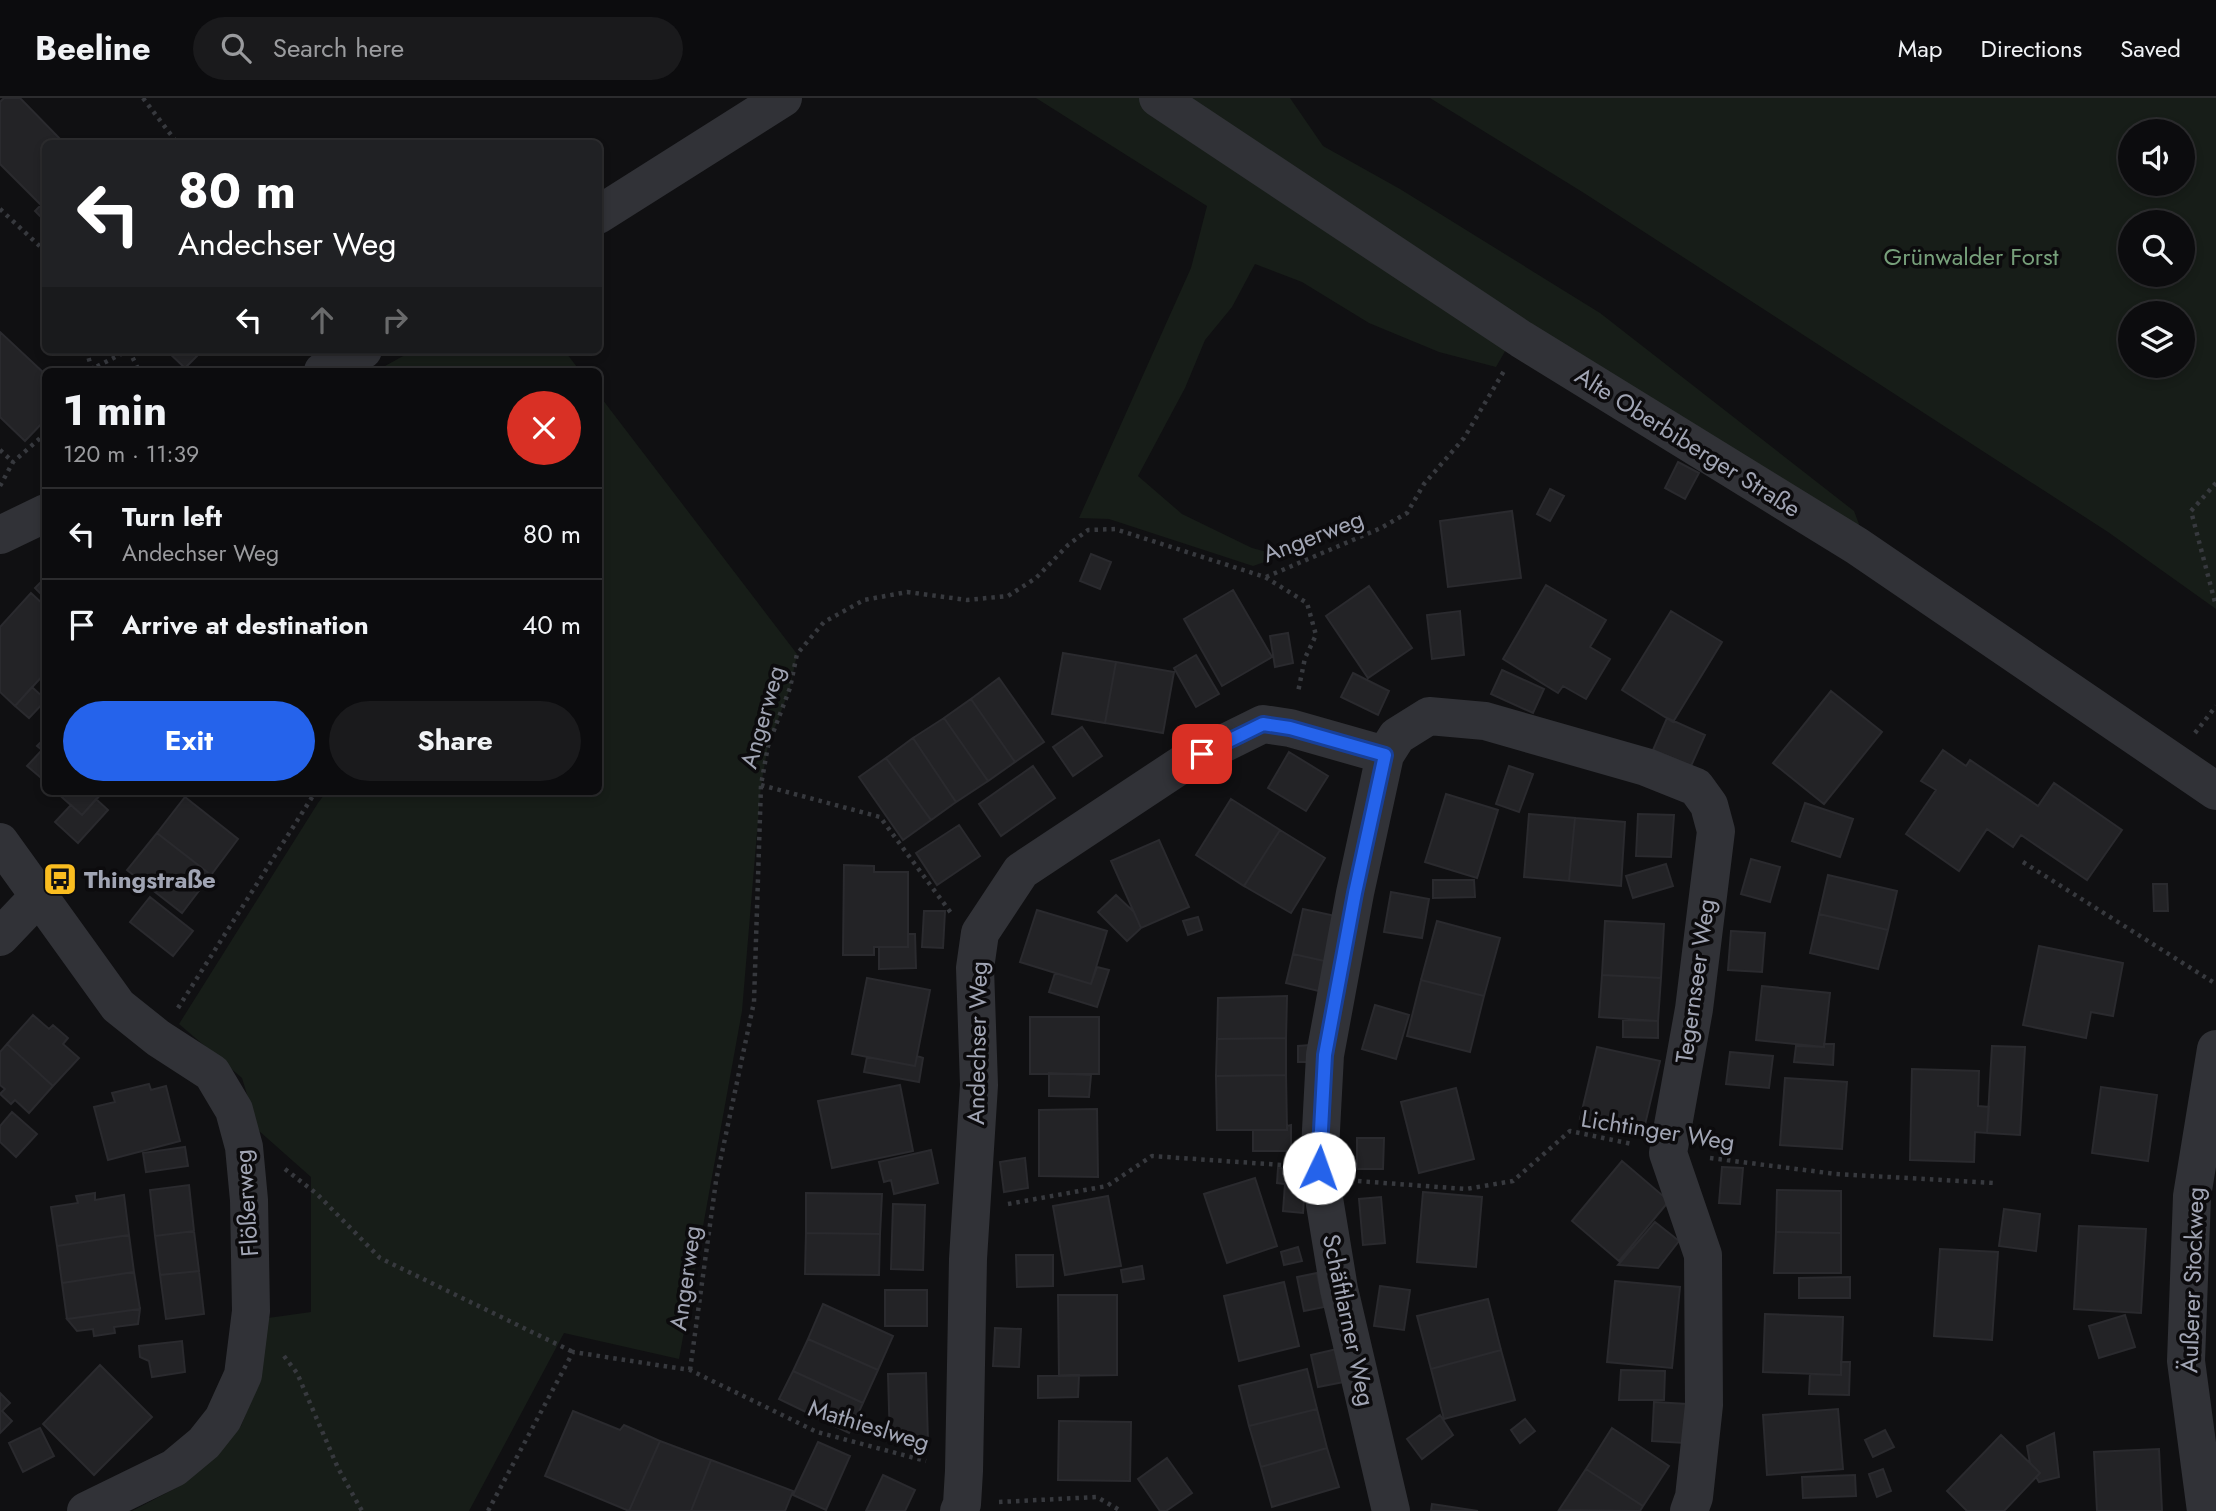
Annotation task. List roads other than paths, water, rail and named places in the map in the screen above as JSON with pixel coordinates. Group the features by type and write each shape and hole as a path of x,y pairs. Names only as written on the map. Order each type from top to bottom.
{"street":[{"path":"602,212 783,98"},
{"name":"Alte Oberbiberger Straße","path":"1158,98 1521,339 1857,546 2216,791"},
{"path":"329,368 355,354"},
{"path":"0,535 42,515"},
{"name":"Tegernseer Weg","path":"1385,755 1397,736 1429,716 1485,721 1646,768 1696,787 1709,805 1716,831 1694,1009 1668,1153 1703,1255 1704,1405 1694,1497 1689,1511"},
{"name":"Andechser Weg","path":"962,1495 971,1211 979,1085 975,968 980,933 1021,871 1184,763 1263,724 1290,728 1385,755"},
{"name":"Schäftlarner Weg","path":"1385,755 1355,893 1325,1055 1319,1168 1339,1289 1391,1511"},
{"name":"Flößerweg","path":"0,842 118,1006 158,1038 212,1073 234,1110 244,1147 249,1200 251,1311 243,1375 223,1419 204,1443 174,1468 86,1511"},
{"path":"0,937 39,896"},
{"name":"Äußerer Stockweg","path":"2206,1511 2192,1196 2216,1049"}],"place":[{"name":"Thingstraße","path":"60,879"}],"park label":[{"name":"Grünwalder Forst","path":"1971,256"}]}
